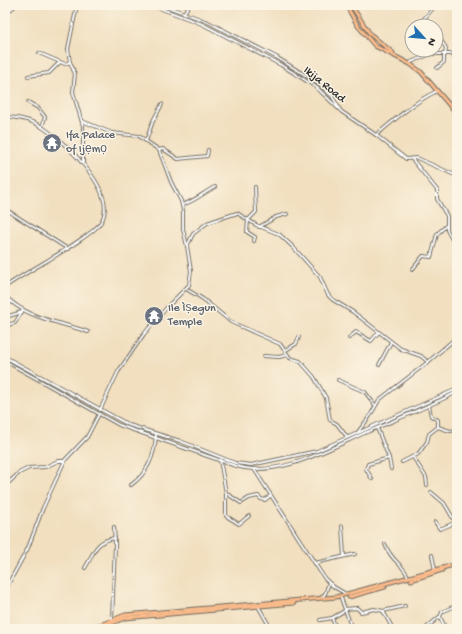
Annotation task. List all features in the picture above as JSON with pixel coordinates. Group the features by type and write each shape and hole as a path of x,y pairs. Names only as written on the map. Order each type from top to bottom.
{"main road":[{"path":"346,5 358,26 375,46 417,68 457,112"},
{"path":"351,5 365,29 386,49 411,62 430,77 457,112"},
{"path":"90,629 125,615 318,599 348,595 457,565"},
{"path":"97,629 111,621 125,618 341,598 457,565"}],"street":[{"path":"5,14 16,5"},
{"path":"77,5 68,49 70,62 75,71 73,92 82,121 83,163"},
{"name":"Ikija Road","path":"151,5 202,24 281,65 316,87 342,112"},
{"name":"Ikija Road","path":"163,5 208,22 262,50 312,79 332,96 342,112"},
{"path":"184,13 189,5"},
{"path":"425,18 436,5"},
{"path":"444,45 446,48 444,55 452,54 457,62"},
{"path":"39,53 65,64 70,62"},
{"path":"411,62 419,58"},
{"path":"437,68 444,62 444,58"},
{"path":"28,76 49,73 60,62"},
{"path":"376,135 402,115 415,102 438,90"},
{"path":"28,102 38,108 45,117 42,128"},
{"path":"454,108 457,102"},
{"path":"146,141 153,120 162,104"},
{"path":"342,112 376,135 406,159 412,159 437,190 437,199 447,216 447,225 454,242 457,259"},
{"path":"5,117 27,120 42,128 68,149 93,174 104,207 104,217 96,228 68,249 5,287"},
{"path":"82,121 105,131 139,136 159,150 182,205 183,230 187,246 191,279 186,289 169,305 144,334 118,372 100,410"},
{"path":"159,150 163,149 178,159 207,156 208,150"},
{"path":"406,159 417,158 457,176"},
{"path":"182,205 194,202 204,193 215,187"},
{"path":"254,241 255,237 247,232 248,220 256,212 255,187"},
{"path":"5,208 68,249"},
{"path":"187,246 193,234 213,219 220,219 237,213 259,227 279,234 320,277 330,298 353,312 378,333 401,349 421,356 428,362"},
{"path":"259,227 276,217 287,214"},
{"path":"412,270 423,256 431,258 437,234 447,225"},
{"path":"186,289 203,299 231,322 275,341 286,350 290,358 300,361 314,377 326,398 330,420 337,424 347,437"},
{"path":"5,296 22,311 34,317 55,321 88,332"},
{"path":"5,319 22,311"},
{"path":"5,330 10,324 16,322 22,311"},
{"path":"349,338 356,332 371,341 378,333"},
{"path":"286,350 296,344 299,336"},
{"path":"357,432 370,416 379,400 428,362 457,337"},
{"path":"379,365 391,342"},
{"path":"264,356 279,357 287,354"},
{"path":"5,357 129,425 236,463 257,465 317,451 339,442 357,432 457,391"},
{"path":"5,361 119,425 240,468 254,470 281,465 320,454 429,406 457,391"},
{"path":"338,380 365,392 375,406"},
{"path":"429,406 431,416 438,420 438,427"},
{"path":"5,590 28,548 40,515 64,461 87,437 99,414"},
{"path":"438,427 450,431 457,430"},
{"path":"402,462 413,457 427,442 429,434 438,427"},
{"path":"377,428 389,458 391,469"},
{"path":"131,485 141,478 148,466 156,434"},
{"path":"413,457 426,477 427,485"},
{"path":"372,479 366,466 389,458"},
{"path":"220,460 226,492 226,516 239,524 249,516"},
{"path":"5,486 19,473 29,468 45,467 58,461 64,461"},
{"path":"254,470 290,527 329,584 348,595"},
{"path":"226,492 241,503 249,498 258,496 265,500 270,496"},
{"path":"431,492 444,503 457,523 440,529 435,522"},
{"path":"342,526 344,556"},
{"path":"110,629 115,578 114,527"},
{"path":"85,568 97,546 115,538"},
{"path":"385,544 390,556 404,568 408,578"},
{"path":"315,563 355,554"},
{"path":"432,555 435,570"},
{"path":"318,599 325,594 329,584"},
{"path":"341,598 352,629"},
{"path":"425,629 440,617 442,612 457,605"},
{"path":"258,606 271,629"},
{"path":"320,620 332,618 346,610 357,608 361,612 374,609 383,611 405,606"},
{"path":"383,611 393,629"},
{"path":"440,617 446,629"},
{"path":"332,618 336,629"}],"place":[{"name":"Ifa Palace of Ijẹmọ","path":"52,143"},
{"name":"Ile Ìṣegun Temple","path":"154,316"}]}
